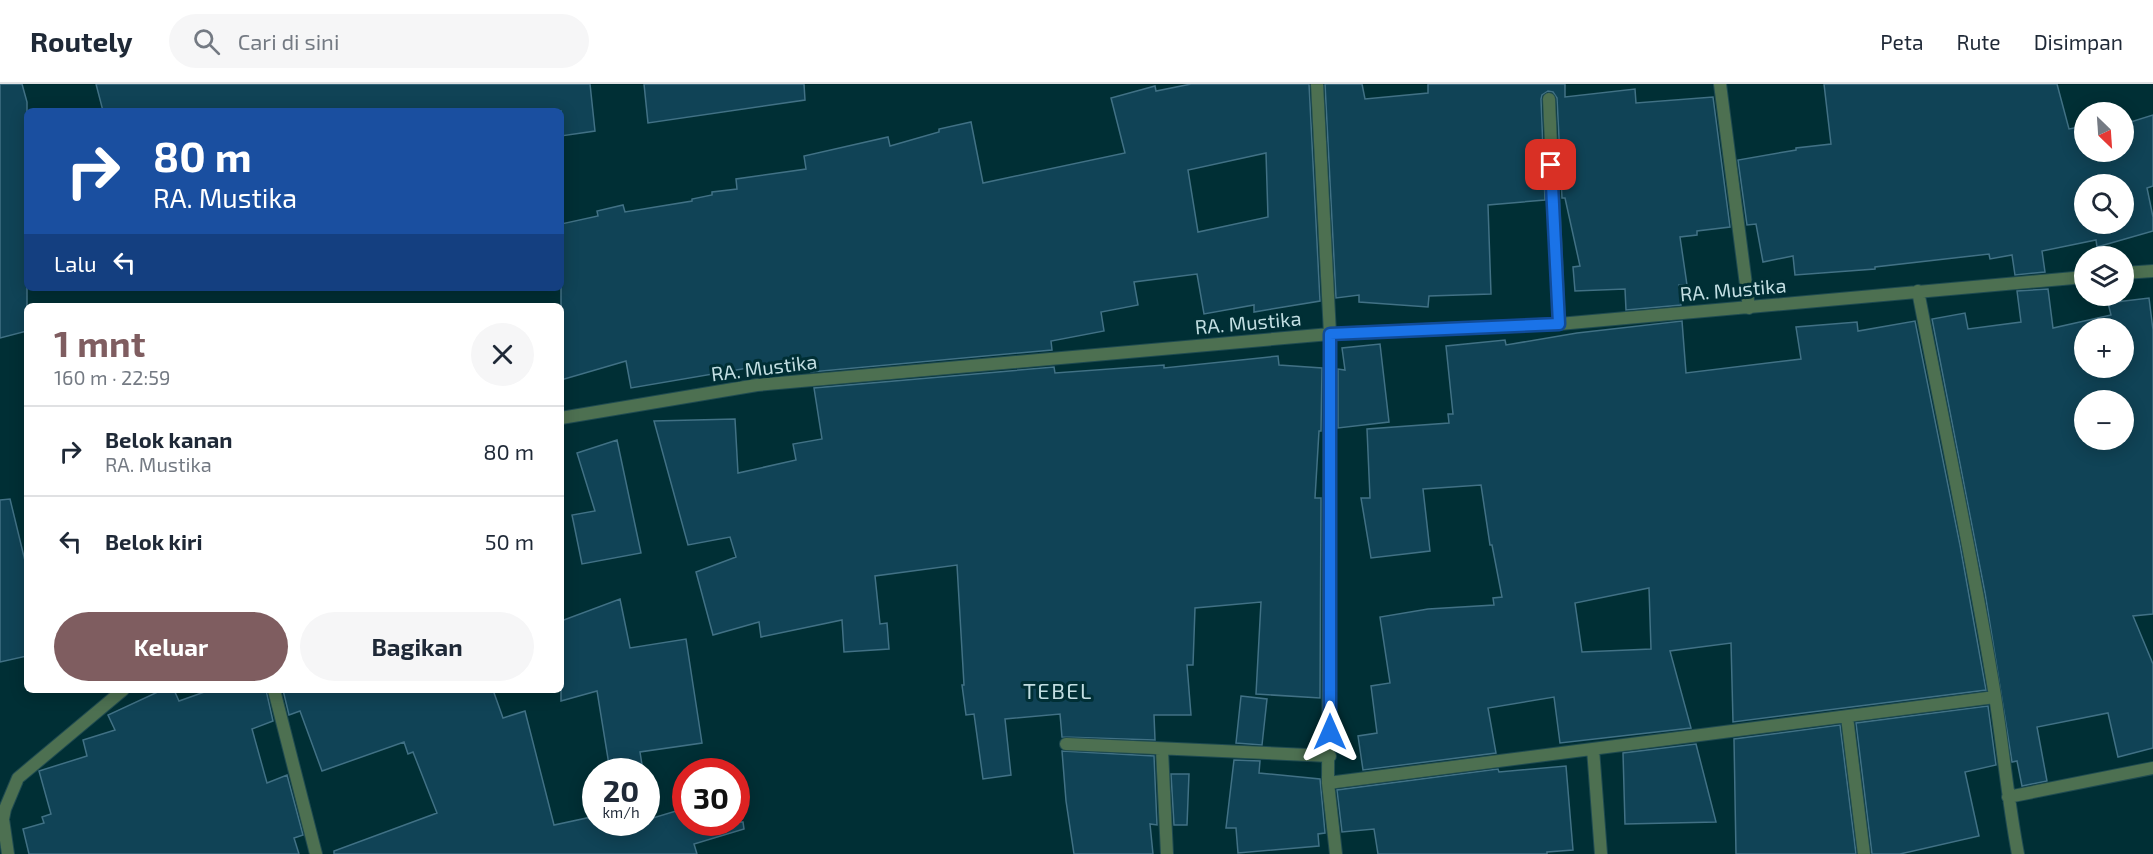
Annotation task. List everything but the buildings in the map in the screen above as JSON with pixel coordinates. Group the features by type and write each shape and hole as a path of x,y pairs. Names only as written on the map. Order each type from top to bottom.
{"street":[{"path":"1317,84 1330,334 1330,756 1328,783 1336,854"},
{"path":"1720,84 1749,308"},
{"path":"1549,99 1559,324"},
{"path":"2134,272 2153,271"},
{"name":"RA. Mustika","path":"564,417 757,385 1330,334 1559,324 2074,278"},
{"path":"1918,291 1995,697 2018,854"},
{"path":"9,854 3,819 18,778 119,693"},
{"path":"275,693 316,854"},
{"path":"1328,783 1995,697"},
{"path":"1847,717 1864,854"},
{"path":"1066,744 1330,756"},
{"path":"1593,749 1601,854"},
{"path":"1162,750 1167,854"},
{"path":"2008,797 2153,768"}],"district":[{"name":"TEBEL","path":"1058,690"}],"route":[{"path":"1330,732 1330,334 1559,324 1551,165"}]}
